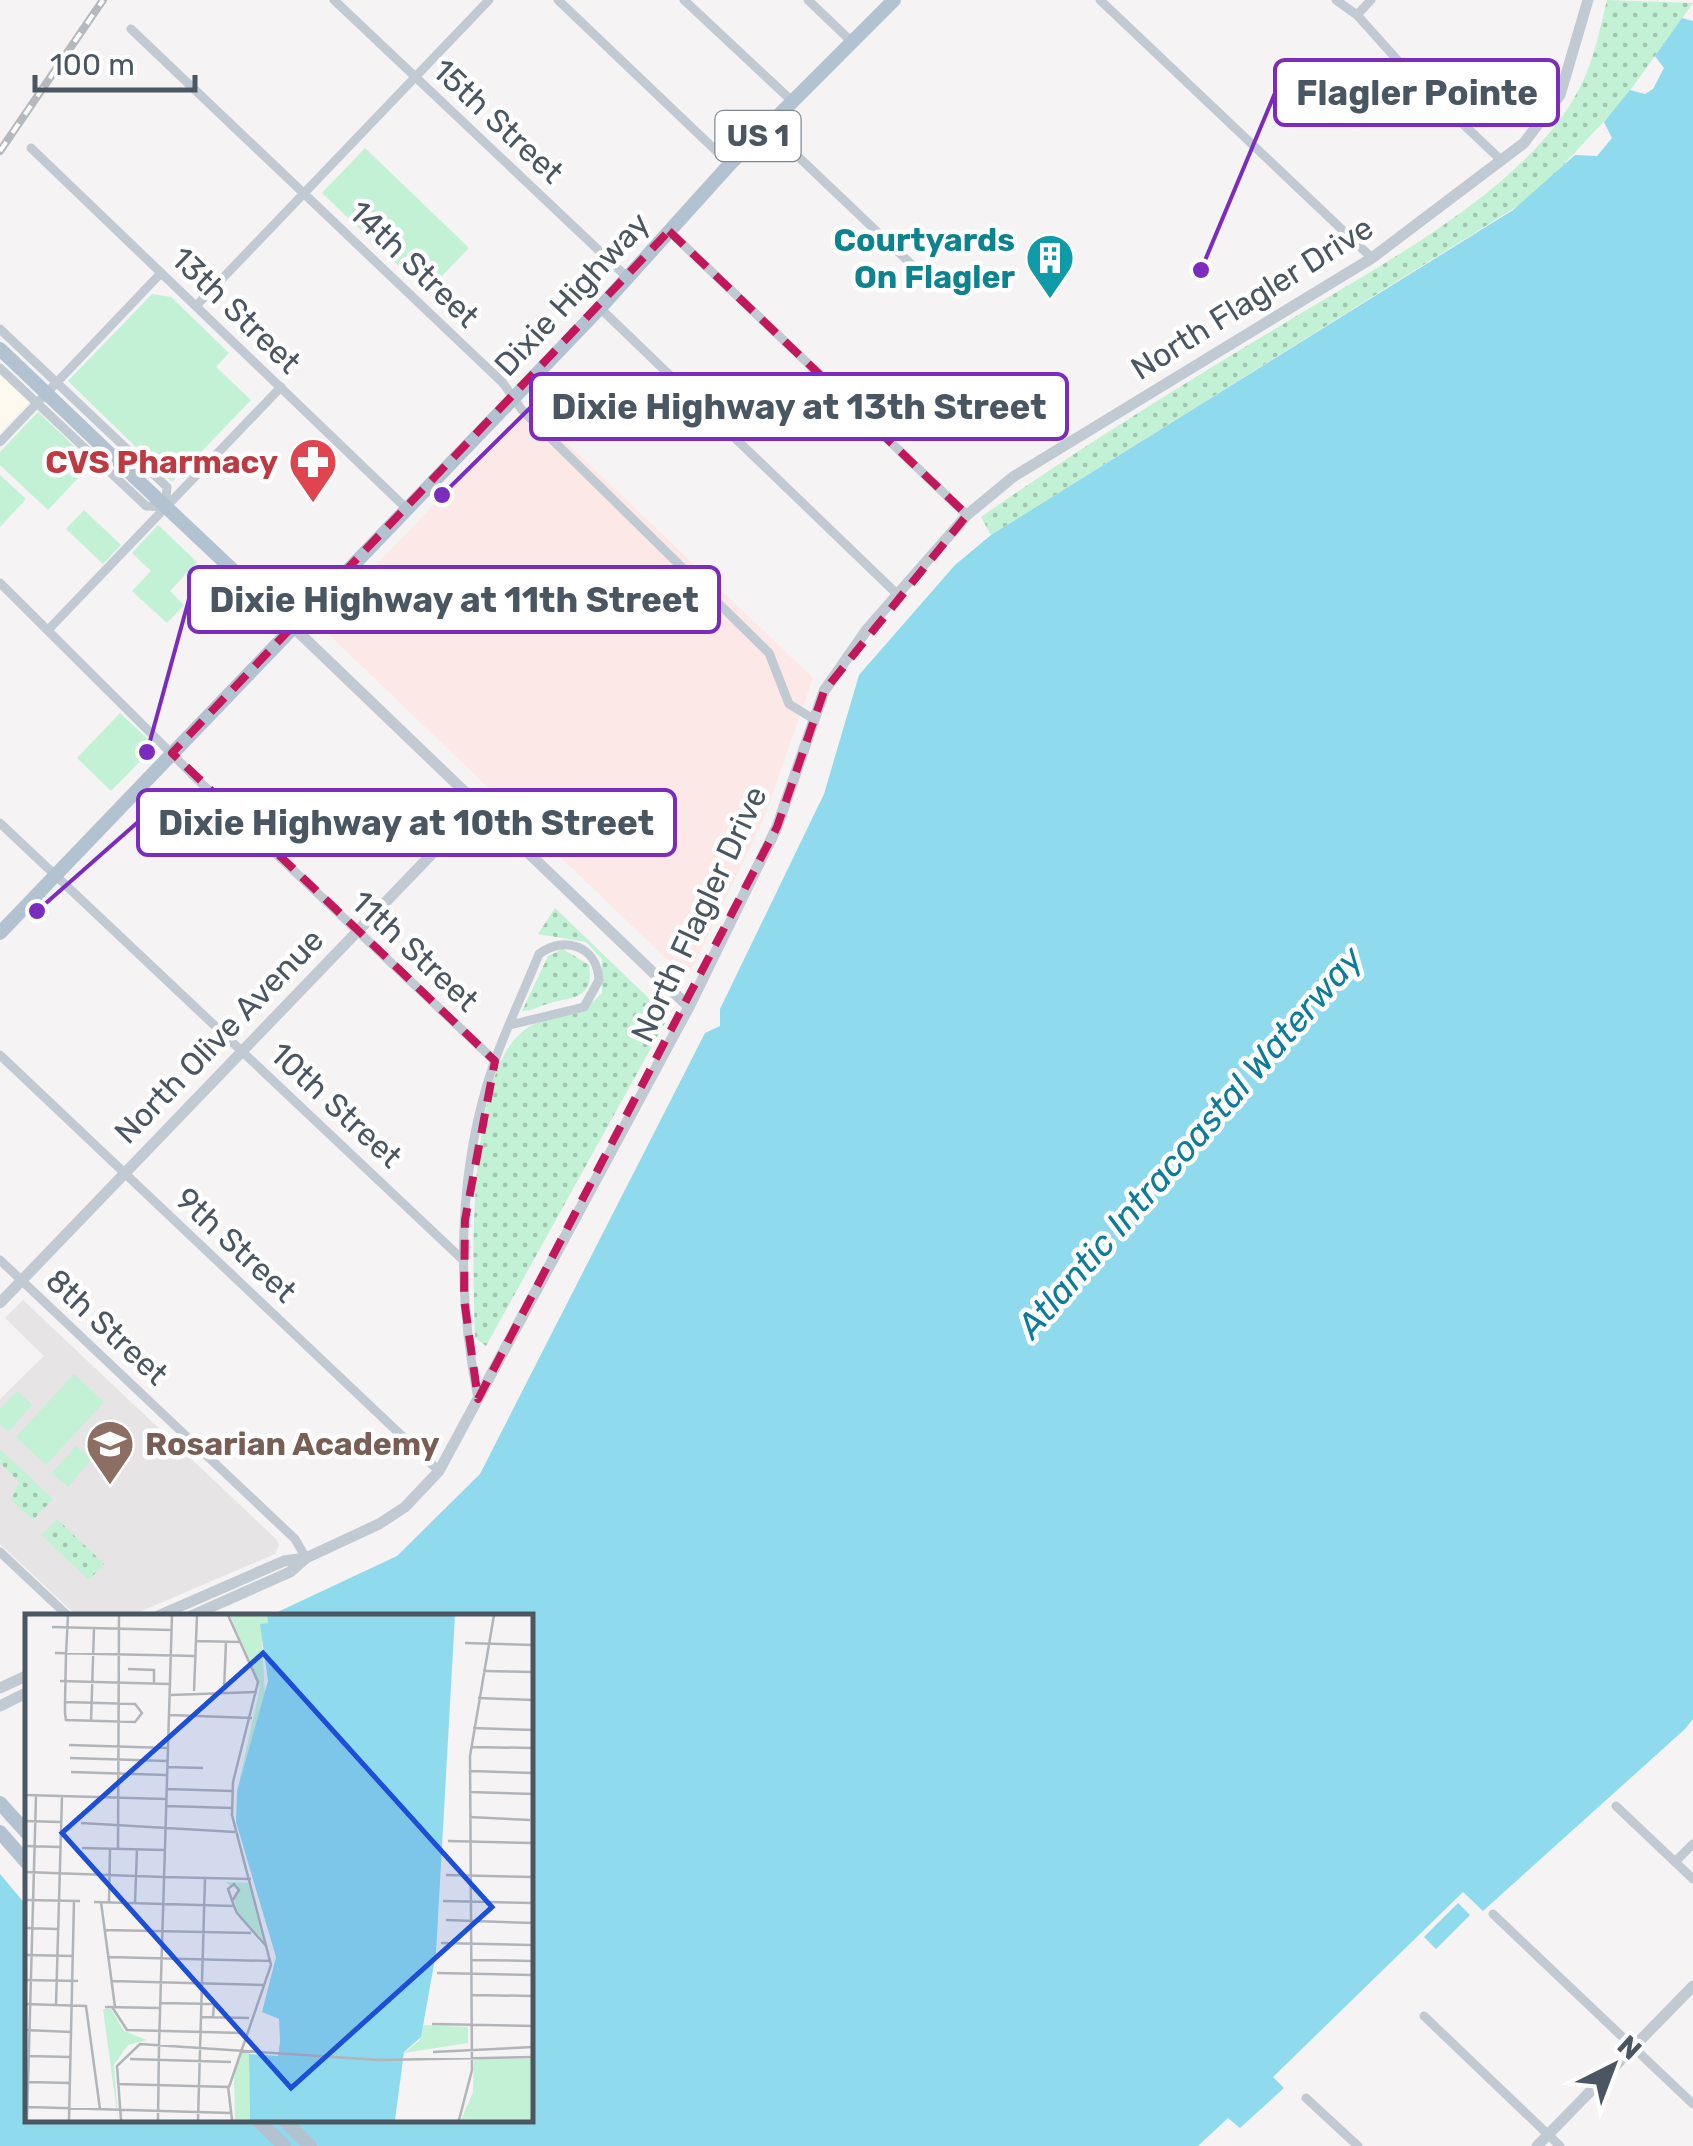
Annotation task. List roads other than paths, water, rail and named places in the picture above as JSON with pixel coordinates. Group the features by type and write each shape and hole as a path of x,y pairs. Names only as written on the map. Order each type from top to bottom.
{"main road":[{"name":"Dixie Highway","path":"292,626 600,308 730,164 894,0"},
{"path":"0,349 292,626"},
{"name":"US 1","path":"0,933 292,626"},
{"path":"0,1803 25,1831"},
{"path":"0,1832 25,1861"},
{"path":"259,2121 284,2146"},
{"path":"285,2121 310,2146"}],"street":[{"name":"15th Street","path":"334,0 628,278"},
{"path":"196,306 490,0"},
{"path":"558,0 730,164"},
{"path":"684,0 792,102"},
{"path":"808,0 853,43"},
{"path":"1100,0 1372,258"},
{"path":"1336,0 1357,15 1408,73 1502,161"},
{"path":"1357,15 1372,0"},
{"name":"North Flagler Drive","path":"196,1614 290,1572 306,1558 380,1524 405,1507 439,1470 689,1007 778,827 812,718 846,657 967,514 1013,477 1372,258 1502,161 1539,127 1560,94 1588,0"},
{"name":"14th Street","path":"131,29 502,384 512,399 769,653 790,704 812,718"},
{"path":"767,127 932,284"},
{"name":"13th Street","path":"30,148 406,508"},
{"path":"669,231 967,514"},
{"path":"0,442 162,273"},
{"path":"600,308 898,594"},
{"path":"0,329 168,487 165,507"},
{"path":"0,368 146,506 165,507"},
{"path":"48,630 281,387"},
{"name":"11th Street","path":"0,584 495,1061"},
{"path":"292,626 689,1007"},
{"name":"North Olive Avenue","path":"0,1303 478,806"},
{"name":"10th Street","path":"0,823 463,1260"},
{"name":"North Flagler Drive","path":"478,1399 467,1329 463,1260 475,1141 495,1061 539,954 566,944 580,947 592,957 599,980 584,1007 510,1025"},
{"name":"9th Street","path":"0,1055 439,1470"},
{"name":"8th Street","path":"0,1260 295,1539 306,1558"},
{"path":"0,1552 66,1614"},
{"name":"North Flagler Drive","path":"163,1614 284,1561 306,1558"},
{"path":"1,1686 25,1676"},
{"path":"0,1706 25,1694"},
{"path":"1616,1806 1693,1879"},
{"path":"1675,1862 1693,1844"},
{"path":"1493,1914 1693,2104"},
{"path":"1538,2146 1693,1986"},
{"path":"1424,2016 1560,2146"},
{"path":"1306,2098 1358,2146"}],"water":[{"name":"Atlantic Intracoastal Waterway","path":"1682,18 1693,21 1693,1719 1483,1911 1463,1892 1273,2077 1284,2088 1240,2128 1228,2118 1198,2146 0,2146 0,1874 25,1904 25,2121 532,2121 532,1614 273,1614 397,1556 480,1474 705,1033 720,1026 720,1009 824,794 859,675 955,565 991,535 1513,210 1575,155 1597,156 1612,138 1604,122 1630,90 1645,94 1653,89 1664,68 1655,56"},
{"path":"1458,1903 1470,1915 1436,1949 1424,1937"}],"railway":[{"path":"0,151 103,0"}],"place":[{"name":"Flagler Pointe","path":"1201,270"},
{"name":"Courtyards On Flagler","path":"1050,300"},
{"name":"Dixie Highway at 13th Street","path":"442,495"},
{"name":"CVS Pharmacy","path":"313,504"},
{"name":"Dixie Highway at 11th Street","path":"147,752"},
{"name":"Dixie Highway at 10th Street","path":"37,911"},
{"name":"Rosarian Academy","path":"110,1486"}]}
